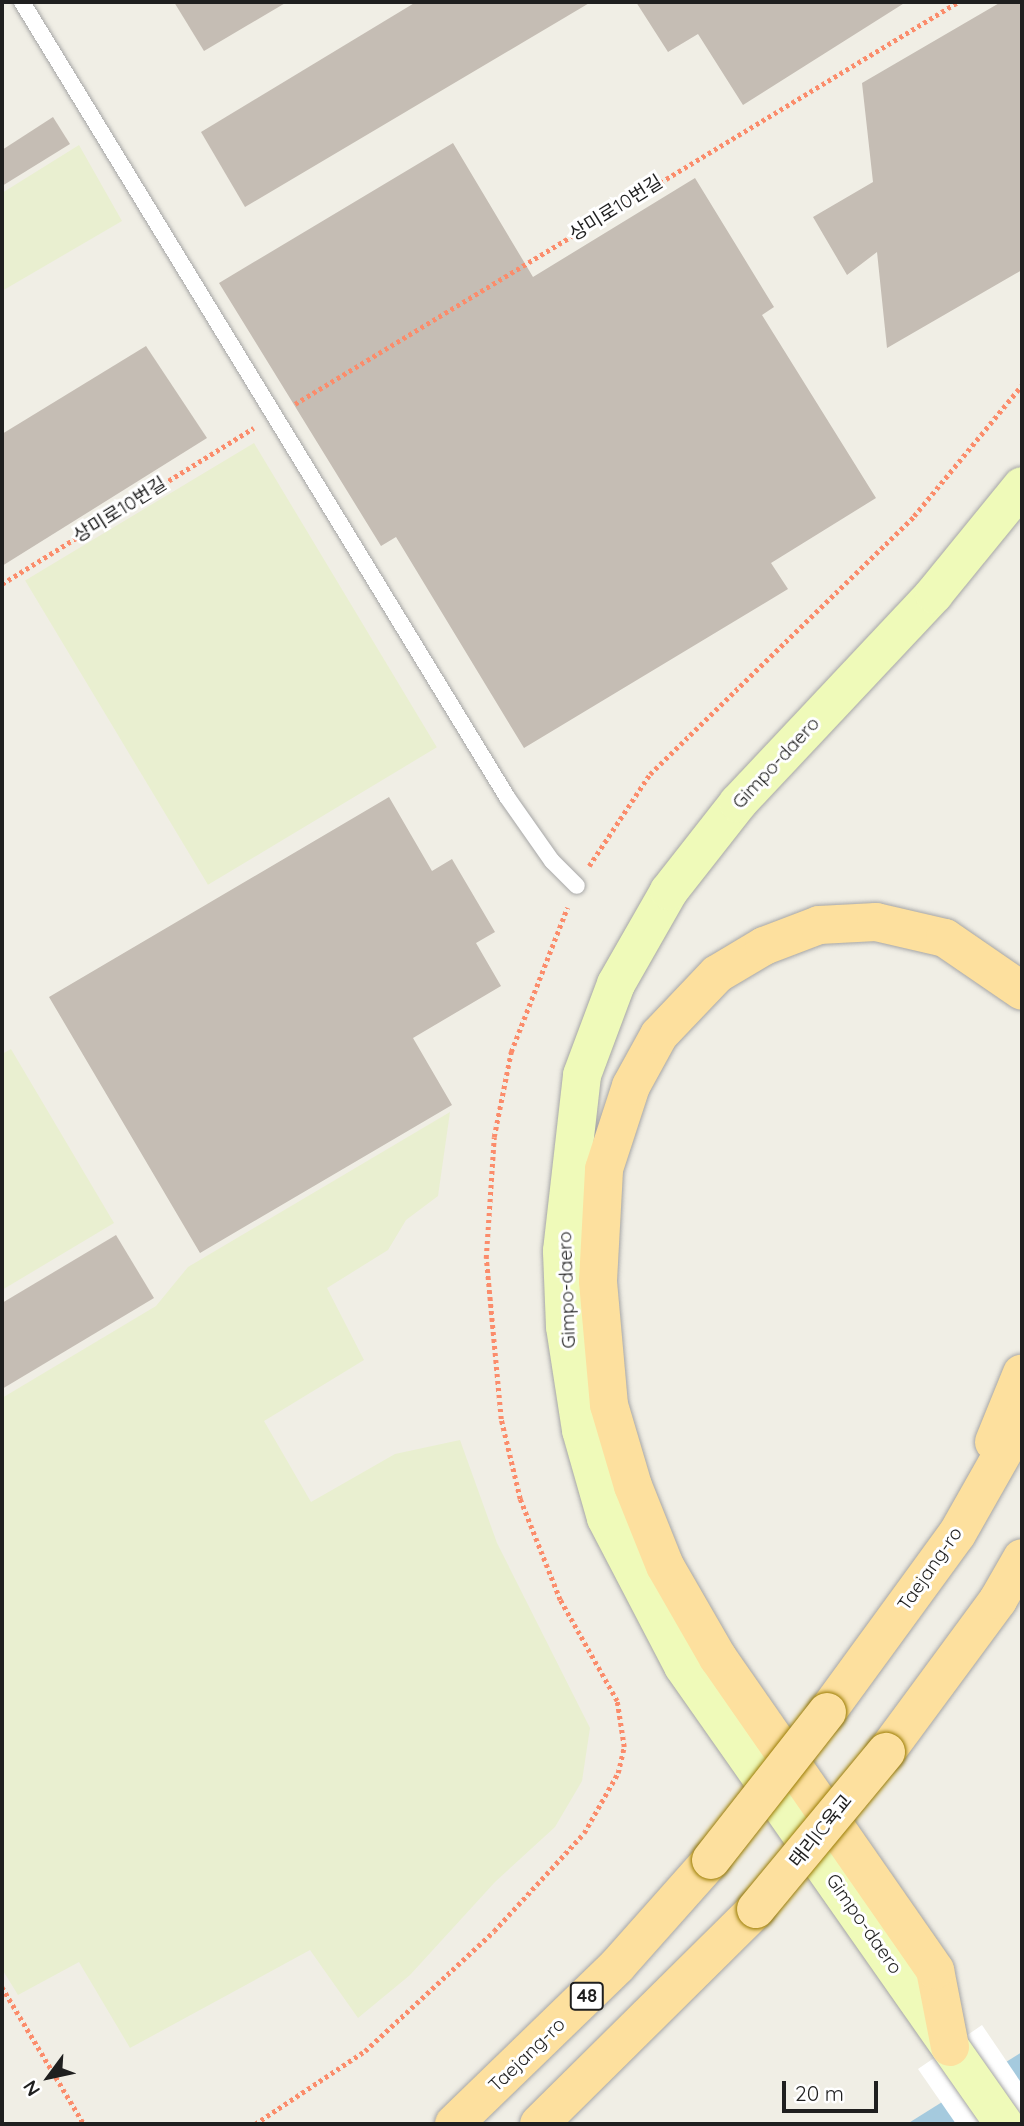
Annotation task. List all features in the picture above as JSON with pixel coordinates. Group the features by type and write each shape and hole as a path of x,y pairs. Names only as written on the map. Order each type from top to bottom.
{"main road":[{"name":"Gimpo-daero","path":"1004,2124 683,1666 606,1518 579,1417 565,1327 562,1251 582,1074 615,984 669,891 738,803 934,594 1022,486"},
{"path":"950,2047 934,1970 718,1658 665,1566 633,1486 609,1405 599,1295 604,1169 631,1086 659,1035 717,974 764,946 820,925 876,922 945,938 1022,991"},
{"path":"957,1534 1022,1373"},
{"name":"Taejang-ro","path":"454,2124 617,1966 711,1860 827,1712 957,1534 1022,1419"},
{"name":"태리IC육교","path":"540,2124 757,1909 886,1752 998,1600 1022,1558"}],"lane":[{"path":"22,2 507,797 545,852 578,886"}],"path":[{"name":"상미로10번길","path":"2,584 958,2"},
{"path":"2,1987 84,2124"}],"green space":[{"path":"79,145 122,221 2,291 2,193"},
{"path":"254,443 437,747 208,885 25,581"},
{"path":"11,1049 114,1223 2,1290 2,1054"},
{"path":"450,1112 438,1196 406,1220 388,1250 327,1288 364,1360 264,1421 311,1502 395,1454 460,1440 497,1543 590,1728 582,1781 555,1827 495,1882 410,1975 358,2018 310,1950 130,2048 79,1962 18,1995 2,1969 2,1398 156,1306 188,1267"}],"water":[{"path":"1022,2052 1022,2124 907,2124"}],"pier":[{"path":"982,2025 1022,2084 1022,2124 956,2124 918,2069"}],"building":[{"path":"174,2 287,2 204,51"},
{"path":"416,2 591,2 245,207 201,132"},
{"path":"636,2 906,2 743,105 698,34 668,52"},
{"path":"1001,2 1022,2 1022,270 887,348 877,252 847,275 813,217 873,182 862,83"},
{"path":"53,117 70,144 2,186 2,150"},
{"path":"453,143 533,277 695,178 774,307 762,315 876,498 771,563 788,589 524,748 396,537 381,546 219,283"},
{"path":"146,346 207,438 2,566 2,434"},
{"path":"389,797 432,871 452,859 495,932 476,943 501,986 413,1038 452,1105 200,1253 49,997"},
{"path":"116,1235 154,1298 2,1389 2,1303"}]}
